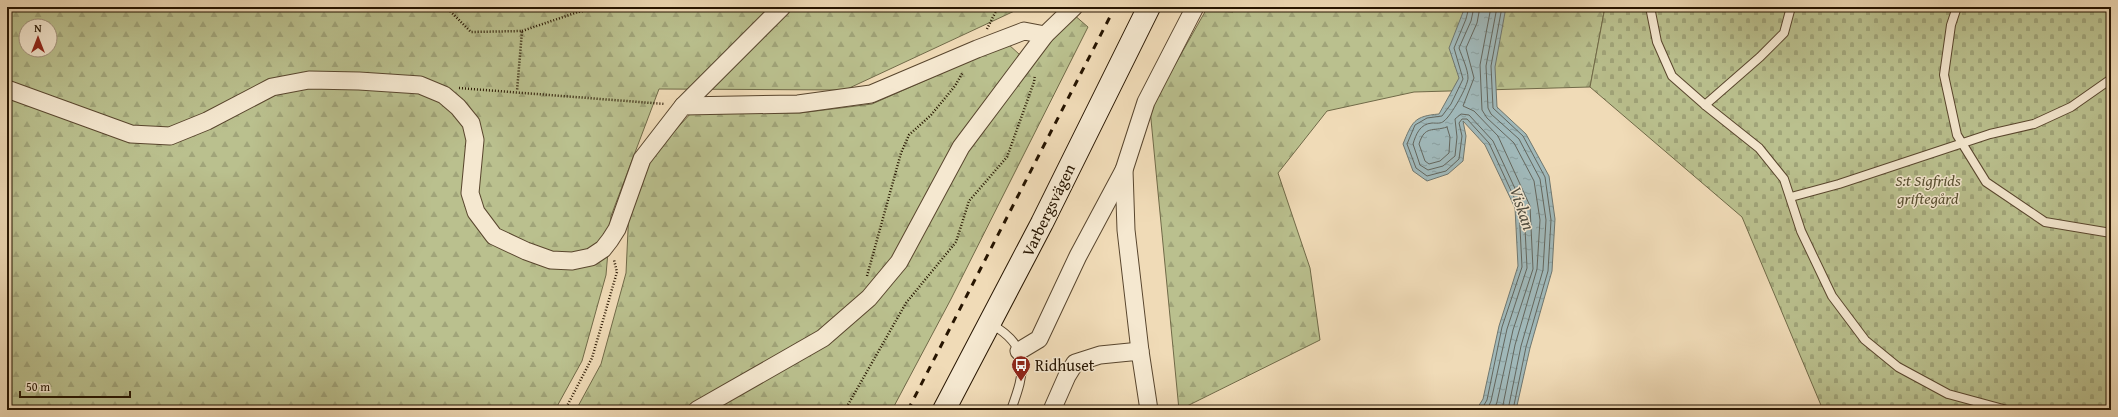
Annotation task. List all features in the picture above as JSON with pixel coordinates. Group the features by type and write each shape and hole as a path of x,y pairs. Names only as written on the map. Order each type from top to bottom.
{"main road":[{"name":"Varbergsvägen","path":"945,410 1042,223 1149,7"}],"street":[{"path":"7,89 131,134 170,136 207,121 272,87 309,80 366,81 420,85 444,96 458,107 471,123 475,140 470,193 476,212 494,236 526,251 551,260 572,261 591,257 603,249 617,229 642,159 683,106 782,7"},
{"path":"697,410 823,338 869,298 899,262 962,148 1045,35 1074,7"},
{"path":"1019,351 1039,339 1078,256 1124,170 1146,102 1195,7"},
{"path":"683,106 798,104 871,94 977,49 1024,32 1045,35"},
{"path":"1124,170 1126,230 1140,351 1149,410"},
{"path":"1052,410 1067,376 1075,363 1100,355 1140,351"}],"lane":[{"path":"1650,7 1657,42 1672,76 1705,105 1759,148 1784,179 1801,231 1832,296 1865,340 1898,367 1948,394 2007,410"},
{"path":"1705,105 1760,57 1784,33 1791,7"},
{"path":"1957,7 1951,25 1944,75 1958,135 1986,182 2045,222 2111,233"},
{"path":"1791,197 1839,184 1990,134 2034,124 2072,107 2111,79"},
{"path":"990,324 1004,332 1019,351 1022,366 1021,382 1011,410"}],"path":[{"path":"446,7 471,32 522,31 578,12 608,7"},
{"path":"517,91 522,31"},
{"path":"869,298 867,273 901,153 909,135 931,115 955,86 977,49"},
{"path":"845,410 906,302 956,242 969,201 1007,157 1034,82 1035,49"},
{"path":"428,89 445,87 517,91 683,106"},
{"path":"565,410 592,358 617,272 610,240"}],"green space":[{"path":"7,7 1023,7 845,90 659,89 611,216 606,275 582,361 555,410 7,410"},
{"path":"1236,7 1605,7 1590,87 1414,92 1327,111 1278,173 1310,268 1320,340 1179,410 1150,109 1206,10 1233,12"},
{"name":"S:t Sigfrids griftegård","path":"1605,7 2111,7 2111,410 1823,410 1742,217 1590,87"},
{"path":"1073,14 1088,27 951,299 892,410 576,410 601,364 626,273 629,209 647,161 692,112 800,113 872,104 1008,44 1031,65"}],"water":[{"name":"Viskan","path":"1465,7 1506,7 1495,67 1497,107 1526,134 1549,176 1555,219 1552,271 1530,348 1516,410 1476,410 1483,399 1499,326 1518,266 1515,208 1485,145 1463,121 1466,136 1463,161 1448,174 1427,181 1413,171 1403,144 1409,130 1415,122 1424,116 1439,114 1459,78 1449,48"}],"railway":[{"path":"908,410 1115,7"}],"place":[{"name":"Ridhuset","path":"1021,382"}]}
